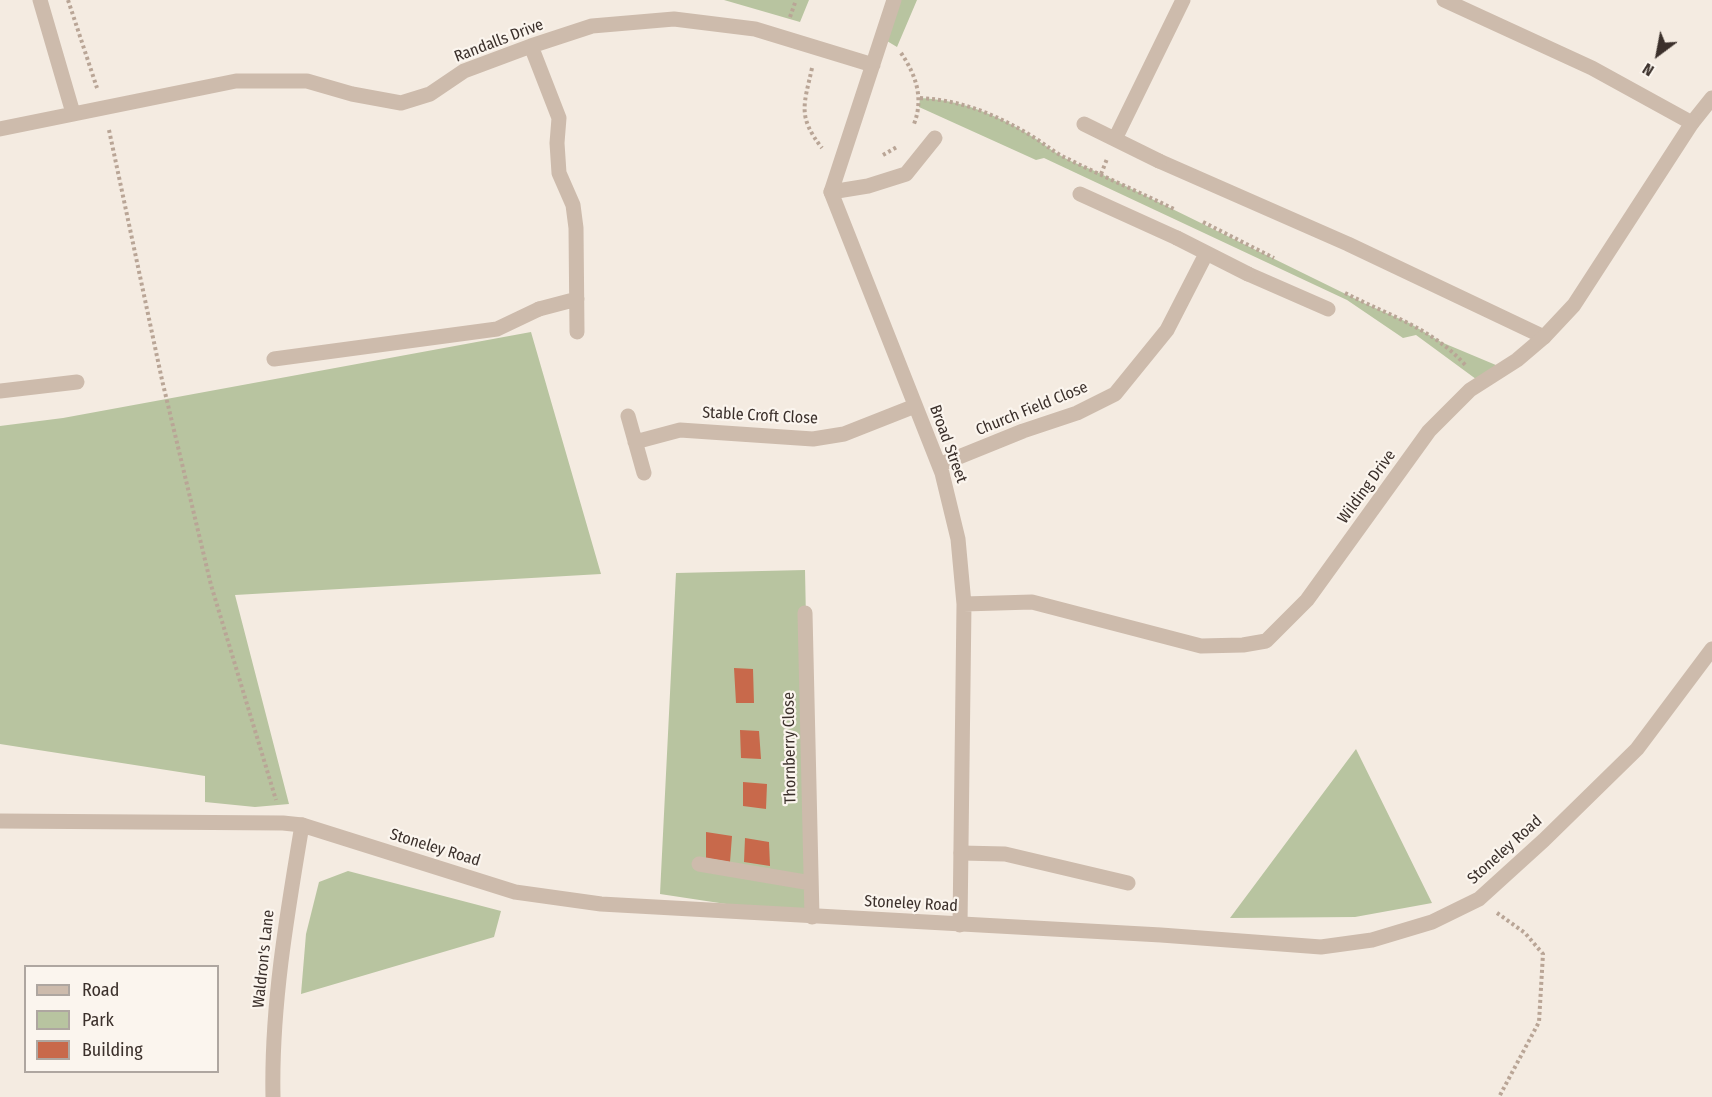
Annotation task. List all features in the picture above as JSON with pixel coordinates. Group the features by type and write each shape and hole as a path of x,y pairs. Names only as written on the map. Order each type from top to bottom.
{"street":[{"path":"40,0 73,113"},
{"path":"894,0 831,192 868,186 906,174 935,138"},
{"path":"1115,139 1183,0"},
{"path":"1450,1 1592,68 1692,123"},
{"name":"Randalls Drive","path":"0,129 104,106 236,81 307,81 352,94 401,103 430,94 464,71 592,26 674,19 755,29 873,65"},
{"path":"531,46 559,118 559,173 573,206 576,228 578,332"},
{"name":"Wilding Drive","path":"964,604 1032,602 1201,646 1243,645 1266,641 1307,600 1429,431 1470,390 1517,360 1544,337 1574,305 1692,123 1712,98"},
{"path":"1084,124 1159,161 1348,244 1544,337"},
{"name":"Broad Street","path":"831,192 939,465 958,539 964,604 960,925"},
{"path":"1080,194 1177,238 1248,274 1328,309"},
{"name":"Church Field Close","path":"939,465 1023,431 1077,413 1115,394 1167,330 1206,254"},
{"path":"274,359 497,329 539,309 577,299"},
{"path":"0,391 76,382"},
{"name":"Stable Croft Close","path":"635,441 680,430 813,439 844,434 915,406"},
{"path":"628,416 645,472"},
{"name":"Thornberry Close","path":"806,613 812,917"},
{"name":"Stoneley Road","path":"0,821 302,825 515,892 601,904 1321,946 1372,940 1431,922 1479,899 1544,840 1637,749 1712,649"},
{"name":"Waldron's Lane","path":"273,1097 272,1059 288,908 302,825"},
{"path":"961,853 1005,854 1128,883"},
{"path":"699,864 811,883"}],"path":[{"path":"69,0 104,106 162,380 211,585 283,823"},
{"path":"1479,899 1525,933 1543,954 1539,1022 1499,1097"}],"green space":[{"path":"724,0 809,0 800,22"},
{"path":"894,0 917,0 897,47 882,38"},
{"path":"920,98 951,102 995,116 1068,159 1409,323 1441,342 1503,368 1480,382 1416,335 1403,338 1347,300 1044,158 1036,160 919,107"},
{"path":"531,332 601,574 235,595 289,804 255,807 205,802 205,776 0,744 0,426 63,418"},
{"path":"805,570 812,917 660,894 676,573"},
{"path":"1356,749 1432,903 1355,917 1230,918"},
{"path":"348,871 501,911 494,937 301,994 306,934 319,882"}],"building":[{"path":"734,668 753,669 754,703 736,703"},
{"path":"740,730 759,731 761,759 741,758"},
{"path":"743,782 767,784 766,809 743,806"},
{"path":"706,832 732,836 730,862 706,858"},
{"path":"745,838 769,842 770,866 744,862"}]}
